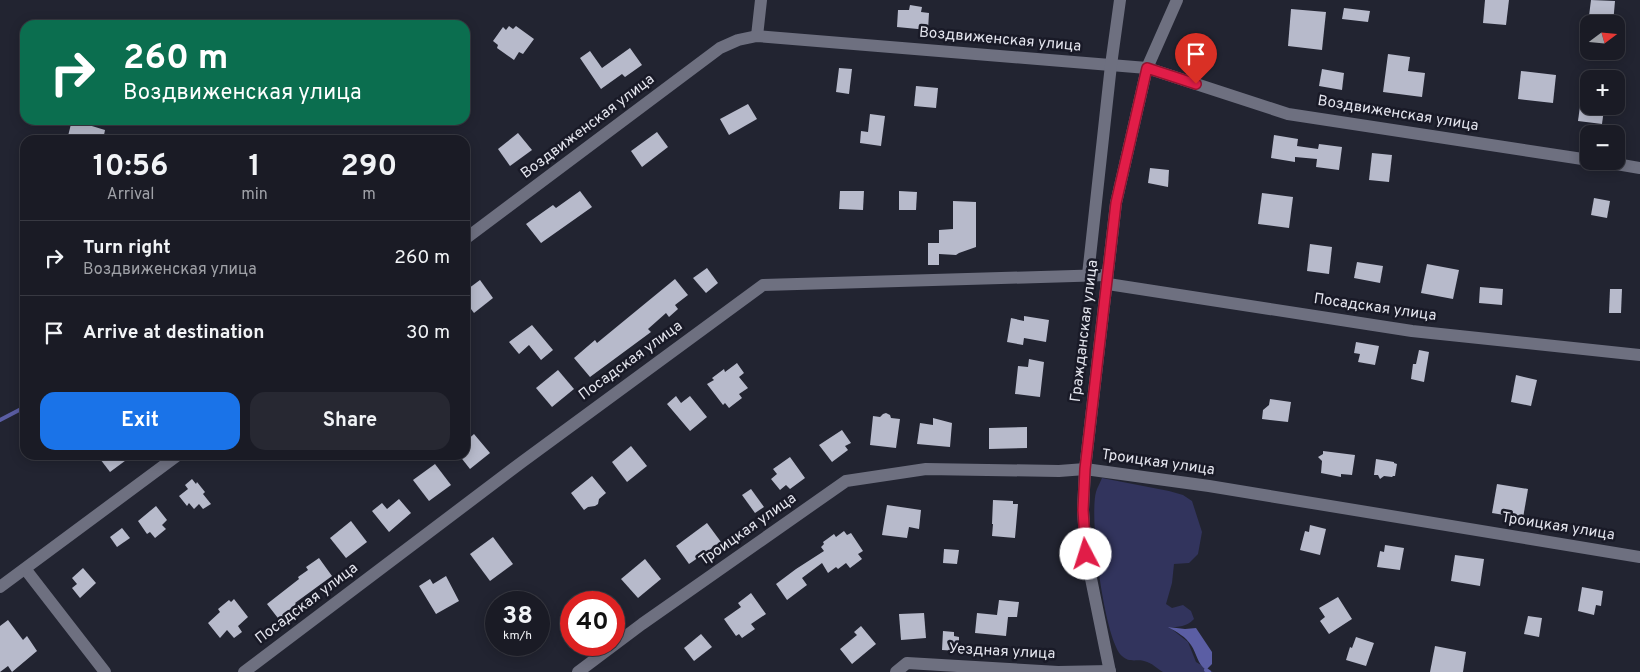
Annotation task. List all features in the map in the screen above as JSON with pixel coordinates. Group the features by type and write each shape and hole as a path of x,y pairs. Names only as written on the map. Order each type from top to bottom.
{"street":[{"path":"758,36 761,0"},
{"path":"1088,275 1120,0"},
{"name":"Гражданская улица","path":"1110,672 1086,554 1083,510 1085,469 1116,203 1147,68 1176,0"},
{"name":"Воздвиженская улица","path":"470,235 720,48 738,40 758,36 1147,68 1288,114 1580,159"},
{"path":"1625,165 1640,168"},
{"name":"Посадская улица","path":"244,672 530,456 763,285 1088,275 1108,280 1412,331 1640,355"},
{"path":"0,587 26,570 171,460"},
{"name":"Троицкая улица","path":"578,672 642,624 846,481 926,469 1058,471 1085,469 1209,486 1640,557"},
{"path":"26,570 105,672"},
{"name":"Уездная улица","path":"896,672 907,663 1058,672 1110,672"}],"shaded area":[{"path":"1102,478 1169,491 1183,495 1192,501 1202,532 1198,554 1189,563 1174,564 1172,583 1166,604 1172,608 1183,605 1191,611 1194,619 1191,622 1182,626 1169,627 1188,642 1196,662 1213,672 1163,672 1147,662 1125,658 1115,645 1104,604 1096,551 1094,506 1096,492"},
{"path":"1168,627 1196,628 1212,652 1212,664 1206,670 1189,642"}],"building":[{"path":"1485,0 1509,0 1506,25 1483,23"},
{"path":"1591,0 1615,1 1614,15 1589,15"},
{"path":"910,5 922,7 921,12 929,13 928,30 897,27 898,10 909,10"},
{"path":"1344,8 1370,11 1368,22 1342,19"},
{"path":"1291,9 1326,12 1322,50 1288,46"},
{"path":"509,26 513,29 516,26 534,39 523,54 519,52 514,60 497,48 498,45 493,41 503,27 506,30"},
{"path":"630,48 642,65 625,77 622,74 601,89 580,58 590,51 602,68"},
{"path":"1388,54 1410,57 1408,71 1425,73 1422,97 1383,92"},
{"path":"839,68 852,69 849,94 836,92"},
{"path":"1322,69 1344,73 1342,90 1319,86"},
{"path":"1521,71 1556,75 1553,103 1518,99"},
{"path":"916,86 938,88 936,108 914,106"},
{"path":"748,104 757,119 729,135 720,119"},
{"path":"1580,106 1580,115 1603,115 1602,124 1578,121"},
{"path":"870,114 885,116 881,146 860,143 861,131 868,132"},
{"path":"71,125 88,125 105,130 104,135 68,135"},
{"path":"657,132 668,147 642,167 631,151"},
{"path":"518,133 532,150 510,166 498,149"},
{"path":"1274,135 1298,139 1297,146 1318,149 1319,144 1342,147 1339,170 1316,167 1317,159 1295,157 1295,162 1271,158"},
{"path":"1372,153 1392,155 1389,182 1369,180"},
{"path":"1150,168 1169,170 1168,187 1148,183"},
{"path":"580,191 592,207 541,243 526,224 553,205 556,208"},
{"path":"840,191 864,191 863,210 839,209"},
{"path":"899,191 917,192 916,210 899,210"},
{"path":"1262,193 1293,197 1289,228 1258,224"},
{"path":"1594,198 1610,201 1607,218 1591,215"},
{"path":"953,201 976,202 976,247 956,255 939,254 939,265 928,265 928,243 939,243 939,230 953,229"},
{"path":"1310,244 1332,247 1329,274 1307,271"},
{"path":"1357,262 1383,266 1380,283 1354,278"},
{"path":"1427,264 1459,270 1453,299 1421,293"},
{"path":"707,268 718,283 706,293 693,278"},
{"path":"675,279 688,295 675,305 678,309 669,317 666,313 648,329 651,332 590,377 574,358 595,340 597,343"},
{"path":"480,280 493,298 474,313 470,308 470,287"},
{"path":"1480,287 1503,289 1502,305 1479,303"},
{"path":"1610,289 1622,289 1621,313 1609,313"},
{"path":"1024,316 1049,320 1046,342 1024,338 1023,345 1007,342 1011,318 1024,321"},
{"path":"532,325 553,350 541,360 529,345 519,354 509,342"},
{"path":"1356,342 1379,346 1375,365 1358,362 1360,354 1354,353"},
{"path":"1419,350 1429,352 1424,382 1411,379 1413,364 1416,364"},
{"path":"1029,359 1044,362 1040,397 1015,394 1018,366 1028,367"},
{"path":"737,363 744,373 739,377 748,388 739,394 742,398 729,408 725,403 723,405 707,384 714,380 712,378 724,369 725,372"},
{"path":"558,370 574,389 552,407 536,388"},
{"path":"1516,375 1537,380 1531,406 1511,402"},
{"path":"676,396 681,403 690,396 707,417 690,431 667,404"},
{"path":"1270,399 1291,402 1288,422 1262,419 1263,410 1269,405"},
{"path":"886,413 891,418 900,419 896,448 870,445 873,416 880,417"},
{"path":"933,418 952,423 950,447 917,444 920,423 933,425"},
{"path":"1027,427 1027,448 989,449 989,428"},
{"path":"842,430 851,443 845,446 848,450 832,462 819,445"},
{"path":"474,434 490,453 470,469 463,460 470,460 470,438"},
{"path":"631,446 647,466 627,482 612,462"},
{"path":"1323,451 1355,455 1352,475 1341,474 1341,477 1321,473 1322,461 1318,457 1323,454"},
{"path":"790,457 805,478 790,489 786,485 780,490 771,479 777,474 773,469"},
{"path":"1376,459 1397,464 1395,476 1384,476 1380,479 1378,475 1374,475"},
{"path":"101,460 126,460 110,472"},
{"path":"435,464 451,485 429,501 413,480"},
{"path":"592,476 606,493 599,499 598,504 584,510 571,493"},
{"path":"192,479 205,492 203,494 211,504 203,509 199,504 194,509 189,503 187,506 179,496 188,489 185,485"},
{"path":"1497,484 1528,489 1523,518 1492,513"},
{"path":"751,489 764,507 755,513 742,495"},
{"path":"399,499 411,513 389,532 372,511 382,503 387,509"},
{"path":"993,500 1013,501 1013,504 1018,504 1015,538 992,536"},
{"path":"887,505 921,510 919,529 909,527 907,538 882,535"},
{"path":"156,506 167,520 162,525 166,529 155,538 150,532 147,534 138,521"},
{"path":"351,521 367,542 346,558 330,538"},
{"path":"707,523 721,542 689,564 676,546"},
{"path":"1310,525 1326,529 1320,555 1300,550 1305,531 1309,532"},
{"path":"122,528 130,538 117,547 110,537"},
{"path":"844,531 847,535 851,533 863,551 858,554 862,559 850,568 846,563 828,573 822,563 802,578 807,585 787,600 776,584 824,551 821,547 824,544 823,542 834,534 836,537"},
{"path":"493,537 513,564 490,581 470,554"},
{"path":"1385,545 1404,548 1400,570 1377,567 1380,551 1384,552"},
{"path":"944,549 959,550 957,564 943,563"},
{"path":"1455,555 1484,559 1480,586 1451,581"},
{"path":"319,558 332,576 295,603 287,612 290,615 281,622 267,604 299,579 298,577 308,570 306,567"},
{"path":"645,559 661,579 638,598 621,579"},
{"path":"83,568 96,583 80,598 72,588 77,584 72,578"},
{"path":"446,576 459,601 436,614 419,586 430,579 433,584"},
{"path":"1582,587 1603,591 1601,606 1596,605 1594,615 1578,611"},
{"path":"751,593 766,614 751,624 755,629 742,638 739,634 736,636 724,619 741,607 738,603"},
{"path":"1338,597 1352,619 1329,634 1320,621 1325,617 1319,608"},
{"path":"234,599 248,617 238,626 242,632 234,638 227,630 220,638 208,623 220,612 218,609 229,600 231,602"},
{"path":"999,600 1019,602 1017,617 1008,617 1006,636 975,633 977,613 997,615"},
{"path":"924,613 926,638 901,640 899,614"},
{"path":"1528,616 1542,618 1539,637 1524,634"},
{"path":"8,620 23,640 27,636 37,651 12,672 8,666 0,672 0,626"},
{"path":"861,626 876,644 852,664 840,649 857,635 854,632"},
{"path":"943,631 954,632 954,636 959,637 959,651 942,650"},
{"path":"701,634 712,647 694,661 684,648"},
{"path":"1356,637 1374,643 1366,666 1346,660 1350,647 1352,648"},
{"path":"1435,646 1466,652 1463,672 1430,672"}],"waterway":[{"path":"0,420 20,410"}],"route":[{"path":"1086,554 1083,510 1085,469 1116,203 1147,68 1196,84"}]}
